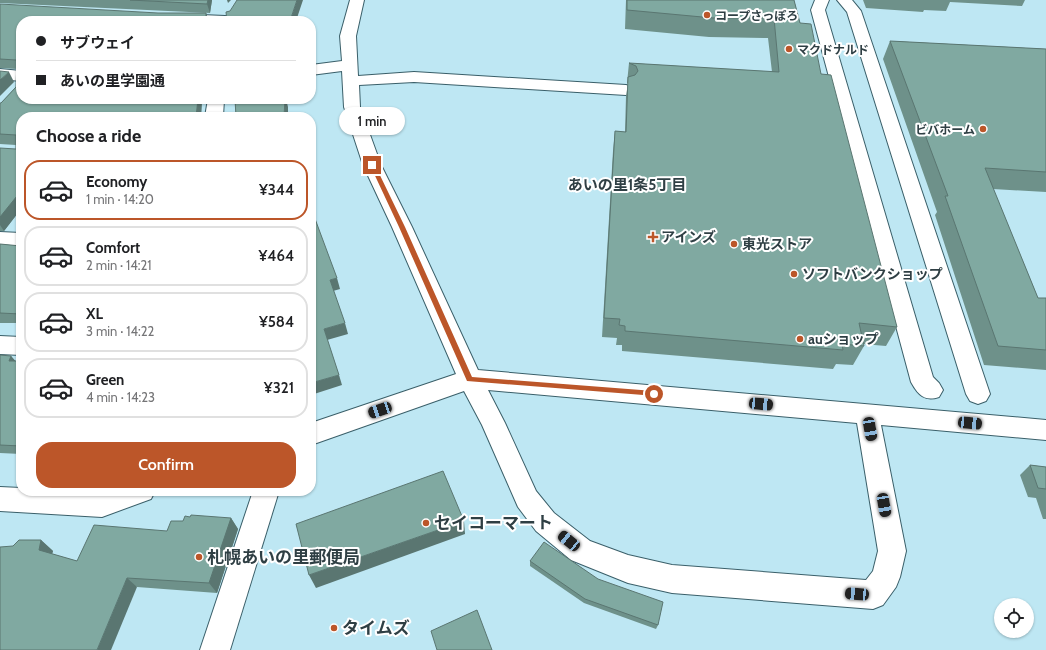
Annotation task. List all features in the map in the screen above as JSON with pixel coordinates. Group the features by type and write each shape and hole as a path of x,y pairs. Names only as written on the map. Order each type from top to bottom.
{"street":[{"path":"357,0 348,36 352,107 372,165 402,227 470,380 493,423 527,499 545,522 581,551 628,569 672,579 873,595 886,577 892,551 867,413"},
{"path":"822,0 818,10 923,382 931,390"},
{"path":"844,0 854,11 978,394"},
{"path":"316,70 414,77 443,84 626,90"},
{"path":"0,74 16,82"},
{"path":"0,239 16,240"},
{"path":"0,345 16,346"},
{"path":"316,432 470,380 608,390 1046,430"},
{"path":"0,499 102,505 128,496"},
{"path":"215,650 264,496"}],"building":[{"path":"130,0 208,0 207,4"},
{"path":"237,0 297,0 292,16 226,16 226,12 230,11"},
{"name":"東光ストア","path":"627,0 794,0 800,23 811,24 821,74 831,75 897,327 859,323 864,346 842,344 843,350 625,331 625,326 619,325 620,319 604,318 615,131 626,132 628,77 635,75 638,71 636,66 629,63 779,72 774,18 713,18 627,10"},
{"path":"0,4 158,13 206,13 206,16 16,16 16,60 0,59"},
{"path":"890,41 1046,49 1046,172 985,168 1038,298 1046,298 1046,350 998,346 945,196 948,196"},
{"path":"0,71 9,72 0,80"},
{"path":"16,87 16,104 197,104 197,112 16,112 16,135 0,134 1,103"},
{"path":"235,104 285,104 284,112 236,112"},
{"path":"0,148 16,149 16,197 0,217"},
{"path":"316,221 337,278 330,280 345,323 324,329 339,375 316,382"},
{"path":"0,244 16,246 16,314 0,313"},
{"path":"0,355 11,356 9,361 16,361 16,446 0,445"},
{"path":"1030,465 1046,467 1046,489 1038,488"},
{"path":"443,471 464,521 309,575 296,524"},
{"path":"191,515 231,518 209,583 127,578 97,650 0,650 0,547 13,546 19,540 41,540 39,550 77,561 94,525 167,531 171,521 183,521 185,516 190,517"},
{"path":"544,542 598,579 663,602 658,625 585,599 530,561"},
{"path":"477,610 492,650 437,650 431,631"}],"place":[{"name":"コープさっぽろ","path":"707,15"},
{"name":"マクドナルド","path":"789,49"},
{"name":"ビバホーム","path":"983,129"},
{"name":"アインズ","path":"653,237"},
{"name":"東光ストア","path":"734,244"},
{"name":"ソフトバンクショップ","path":"794,274"},
{"name":"auショップ","path":"800,339"},
{"name":"セイコーマート","path":"426,523"},
{"name":"札幌あいの里郵便局","path":"199,557"},
{"name":"タイムズ","path":"334,628"}],"district":[{"name":"あいの里1条5丁目","path":"627,185"}],"route":[{"path":"372,165 402,227 470,380 654,394"}]}
